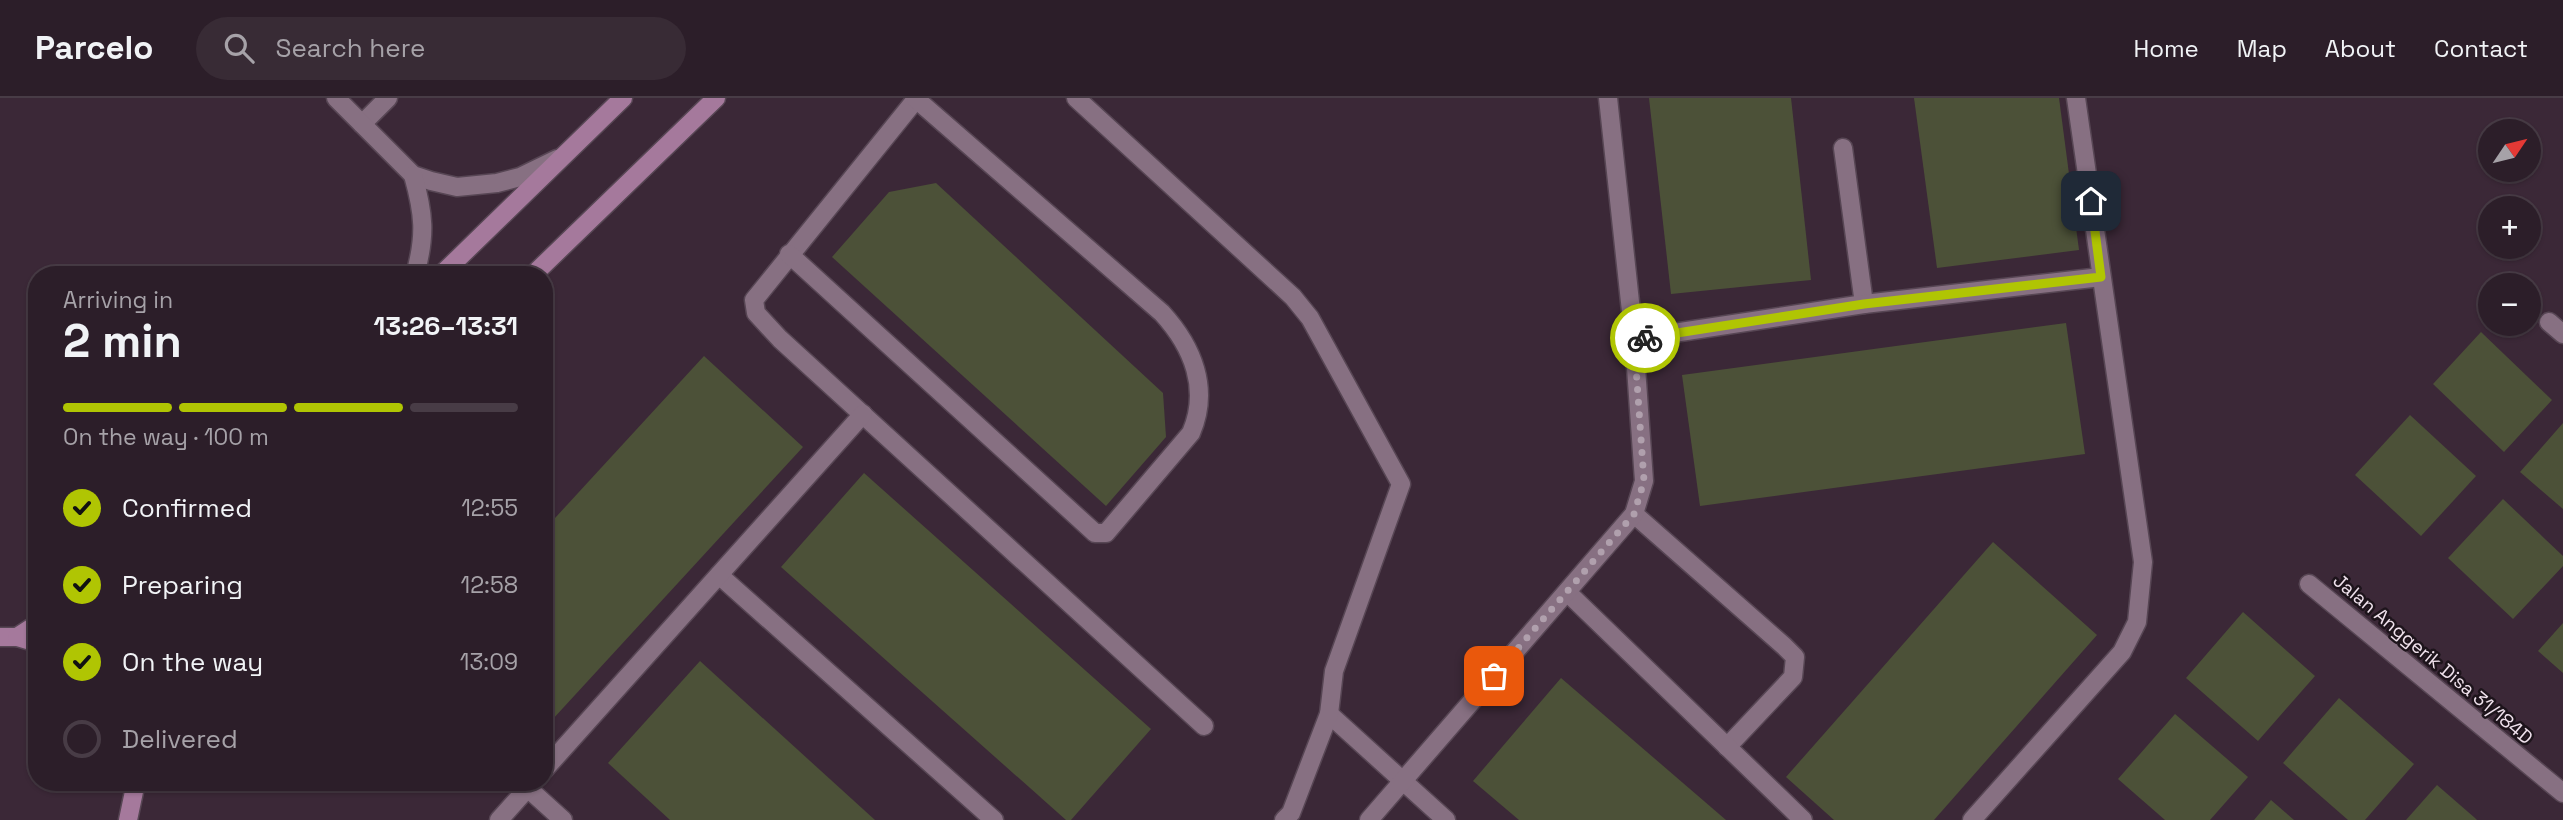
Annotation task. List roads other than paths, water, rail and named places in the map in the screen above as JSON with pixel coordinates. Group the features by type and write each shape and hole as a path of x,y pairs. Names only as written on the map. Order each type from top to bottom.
{"main road":[{"path":"450,266 622,98"},
{"path":"542,266 716,98"},
{"path":"8,637 28,628"},
{"path":"8,637 28,641"},
{"path":"131,818 135,791"}],"street":[{"path":"336,98 413,175 457,187 497,183 520,177 563,156"},
{"path":"362,124 388,98"},
{"path":"1076,98 1293,297 1310,318 1401,484 1334,671 1329,714 1291,813 1284,820"},
{"path":"1369,820 1634,514 1644,481 1634,339 1608,98"},
{"path":"1972,820 2122,652 2137,622 2143,562 2076,98"},
{"path":"789,254 1095,533 1106,533 1191,433 1198,416 1199,385 1180,332 1162,313 916,99 789,254 754,300 756,313 780,340 1204,726"},
{"path":"1843,148 1864,304"},
{"path":"413,175 424,219 418,266"},
{"path":"1634,339 1864,304 2101,277"},
{"path":"2549,322 2563,334"},
{"path":"553,760 863,414"},
{"path":"1634,514 1795,657 1793,677 1727,747"},
{"path":"719,575 994,820"},
{"name":"Jalan Anggerik Disa 31/184D","path":"2309,584 2563,793"},
{"path":"1567,592 1803,820"},
{"path":"1329,714 1446,820"},
{"path":"499,820 522,791"},
{"path":"534,791 563,820"}]}
